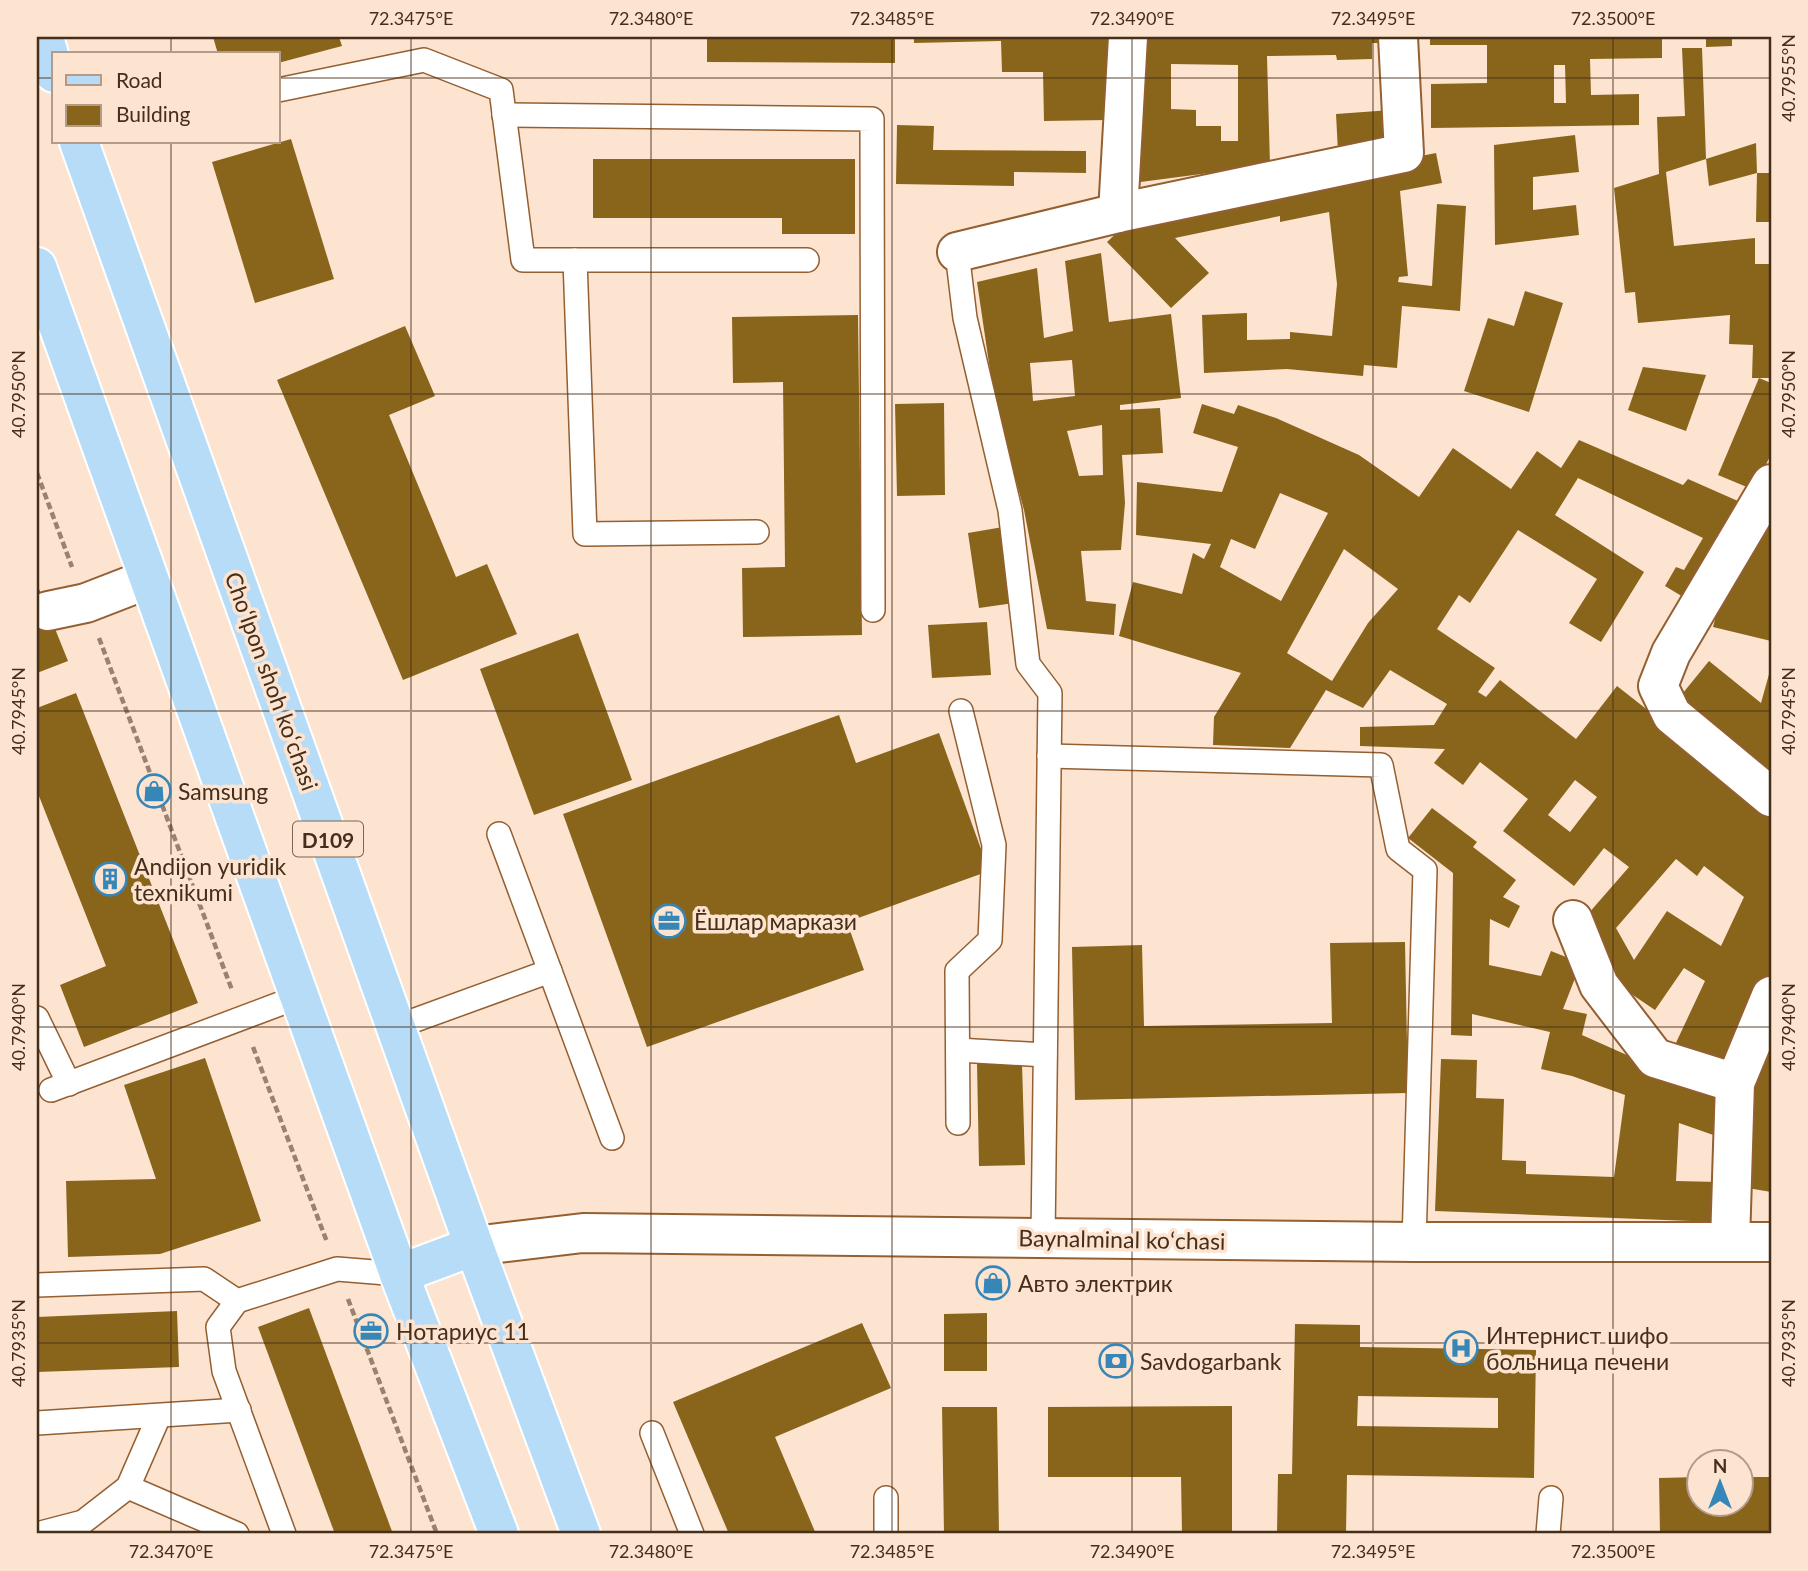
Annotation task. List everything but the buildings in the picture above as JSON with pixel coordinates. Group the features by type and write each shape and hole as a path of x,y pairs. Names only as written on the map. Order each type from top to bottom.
{"main road":[{"path":"44,37 52,66"},
{"name":"Choʻlpon shoh koʻchasi","path":"81,144 474,1246 581,1534"},
{"path":"37,267 398,1275 499,1534"},
{"path":"398,1275 474,1246"}],"street":[{"path":"1118,213 1128,37"},
{"path":"957,252 1118,213 1404,153 1398,37"},
{"path":"1771,484 1671,653 1658,686 1672,715 1771,797"},
{"path":"48,611 86,603 148,579"},
{"path":"1573,920 1599,985 1655,1058 1735,1083"},
{"path":"1730,1242 1735,1083 1771,996"},
{"name":"Baynalminal koʻchasi","path":"474,1246 583,1233 1415,1242 1771,1242"}],"lane":[{"path":"280,90 424,60 501,90 523,260 807,260"},
{"path":"504,115 872,119 873,610"},
{"path":"957,252 965,318 1010,510 1028,664 1049,693 1043,1238"},
{"path":"575,260 584,534 757,532"},
{"path":"958,1123 957,971 990,940 994,845 961,711"},
{"path":"1049,756 1381,765 1398,849 1425,870 1415,1242"},
{"path":"499,834 612,1138"},
{"path":"396,1027 550,971"},
{"path":"37,1021 60,1087 299,997"},
{"path":"958,1051 1045,1055"},
{"path":"284,1534 224,1371 218,1327 237,1301 337,1269 398,1275"},
{"path":"37,1285 204,1279 237,1301"},
{"path":"37,1423 239,1410"},
{"path":"37,1534 83,1522 128,1487 159,1416"},
{"path":"652,1433 692,1534"},
{"path":"128,1487 237,1534"},
{"path":"886,1498 886,1534"},
{"path":"1548,1534 1551,1498"}],"place":[{"name":"Samsung","path":"154,791"},
{"name":"Andijon yuridik texnikumi","path":"110,879"},
{"name":"Ёшлар маркази","path":"669,921"},
{"name":"Авто электрик","path":"993,1283"},
{"name":"Нотариус 11","path":"371,1331"},
{"name":"Интернист шифо больница печени","path":"1461,1348"},
{"name":"Savdogarbank","path":"1116,1361"}]}
